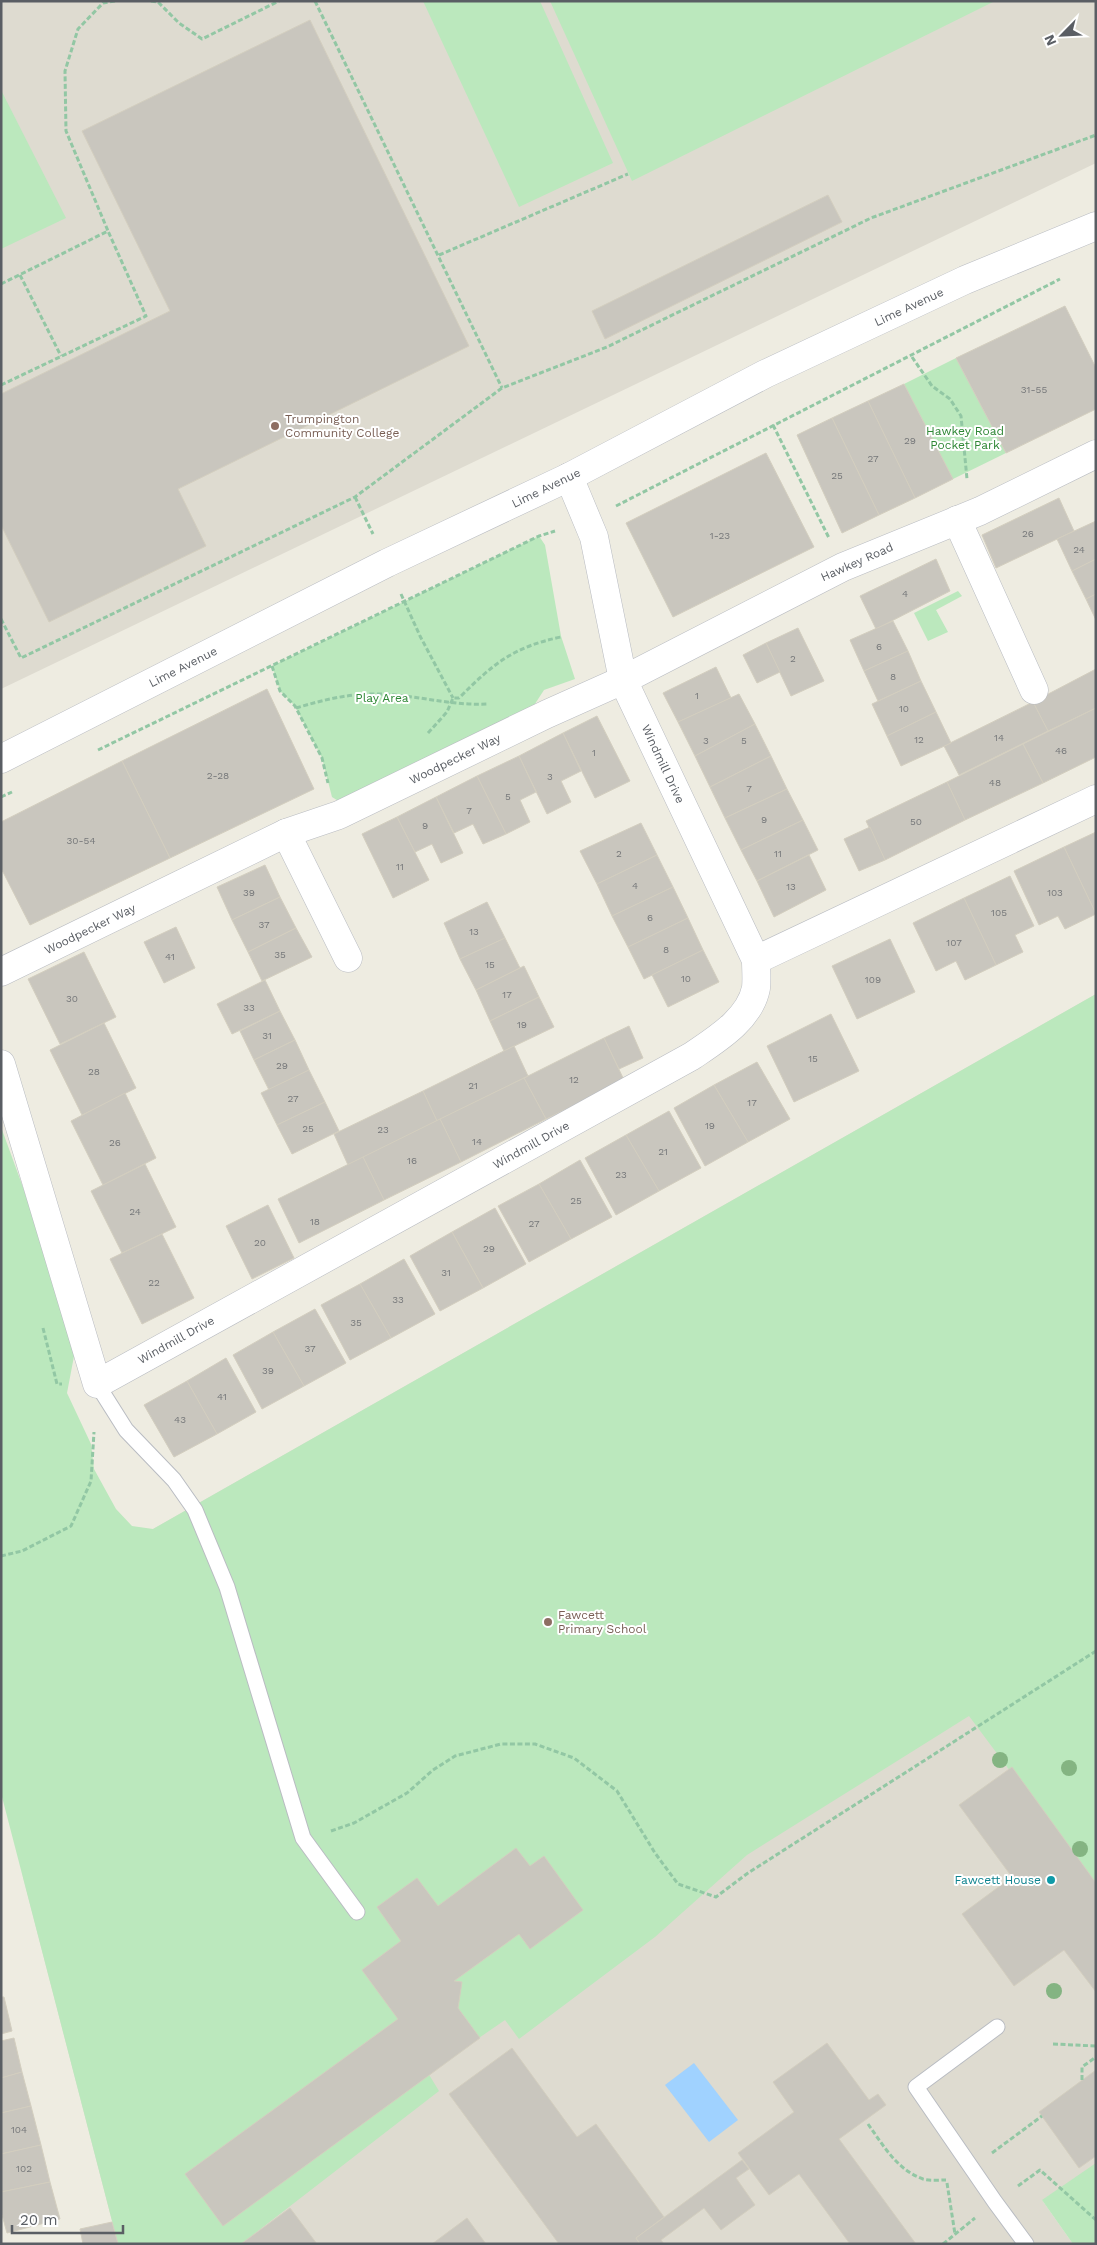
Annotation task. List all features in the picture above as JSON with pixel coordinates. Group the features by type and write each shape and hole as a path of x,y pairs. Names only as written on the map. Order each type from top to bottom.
{"street":[{"name":"Lime Avenue","path":"1,759 387,563 569,477 765,374 965,280 1096,226"},
{"name":"Hawkey Road","path":"623,680 843,567 968,516 1096,454"},
{"name":"Windmill Drive","path":"97,1384 692,1056 721,1036 748,1009 756,988 756,960 623,680 594,537 569,477"},
{"path":"968,516 1034,690"},
{"name":"Woodpecker Way","path":"1,972 286,833 339,816 547,714 623,680"},
{"path":"756,960 1096,799"},
{"path":"286,833 348,958"},
{"path":"1,1064 97,1384"}],"lane":[{"path":"97,1384 126,1430 174,1480 195,1510 227,1587 304,1838 357,1912"},
{"path":"996,2028 916,2087 1026,2244"}],"path":[{"path":"1,384 146,316 66,132 65,71 78,29 103,3 115,1"},
{"path":"151,1 158,2 178,22 202,39 279,1"},
{"path":"315,1 502,388"},
{"path":"1,620 21,658 355,497 502,388 606,347 871,218 1096,134"},
{"path":"439,255 628,174"},
{"path":"1,284 108,231"},
{"path":"20,275 61,356"},
{"path":"97,750 539,536 588,519 1061,279"},
{"path":"912,356 932,386 950,399 960,416 965,470 969,488 968,516"},
{"path":"773,425 843,567"},
{"path":"355,497 387,563"},
{"path":"404,601 454,698 459,698 500,660 518,649 561,636"},
{"path":"272,666 280,691 296,708 322,758 330,789"},
{"path":"296,708 331,698 380,694 451,704"},
{"path":"1,797 19,789"},
{"path":"1,1556 22,1551 71,1526 92,1481 97,1384"},
{"path":"304,1838 354,1823 407,1793 433,1770 454,1756 501,1744 535,1744 574,1758 618,1791 655,1853 678,1884 716,1897 748,1873 1096,1651"},
{"path":"1053,2044 1096,2046"},
{"path":"1082,2080 1082,2067 1096,2057"},
{"path":"947,2180 955,2234"}],"shaded area":[{"name":"Trumpington Community College","path":"1,1 1096,1 1096,163 1,689"},
{"name":"Fawcett Primary School","path":"1096,994 1096,2225 1042,2200 1073,2244 118,2244 23,1877 1,1608 153,1529"}],"green space":[{"path":"423,1 540,1 613,163 519,207"},
{"path":"550,1 995,1 632,181"},
{"path":"1,90 66,218 1,249"},
{"name":"Hawkey Road Pocket Park","path":"956,358 1006,453 953,479 904,384"},
{"name":"Play Area","path":"539,536 545,545 561,636 575,679 544,690 531,710 340,802 332,797 322,758 295,706 280,691 272,666"},
{"path":"958,591 962,596 936,610 948,632 928,641 914,613"},
{"name":"Fawcett Primary School","path":"1096,994 1096,1886 969,1716 747,1855 655,1937 519,2039 505,2020 428,2073 439,2091 241,2244 118,2244 1,1793 1,1127 24,1190 75,1351 67,1393 91,1444 94,1469 116,1509 132,1526 153,1529"},
{"path":"1096,2163 1096,2244 1073,2244 1042,2200"}],"water":[{"path":"694,2063 738,2120 709,2142 665,2085"}],"building":[{"name":"Trumpington Community College","path":"310,20 469,346 178,489 206,546 49,622 1,525 1,394 170,311 82,131"},
{"path":"828,195 842,222 605,339 592,311"},
{"path":"1065,306 1096,368 1096,409 1006,453 956,358"},
{"path":"904,384 953,479 915,498 868,401"},
{"path":"868,401 915,498 879,515 832,418"},
{"path":"832,418 879,515 842,533 797,435"},
{"path":"766,453 814,547 673,617 626,523"},
{"path":"1059,498 1074,531 996,568 982,535"},
{"path":"1096,521 1096,559 1072,571 1057,539"},
{"path":"936,559 950,591 876,629 860,596"},
{"path":"1096,559 1096,594 1086,599 1072,571"},
{"path":"1096,594 1096,620 1086,599"},
{"path":"893,621 908,651 864,671 850,640"},
{"path":"798,628 824,681 791,696 766,643"},
{"path":"766,643 780,672 757,683 743,655"},
{"path":"908,651 921,681 878,701 864,671"},
{"path":"716,667 731,698 678,722 663,693"},
{"path":"1096,669 1096,708 1048,731 1033,702"},
{"path":"921,681 936,712 887,736 872,704"},
{"path":"267,689 314,789 170,858 122,761"},
{"path":"739,694 755,724 695,756 678,722"},
{"path":"1033,702 1048,731 959,775 944,746"},
{"path":"1096,708 1096,757 1043,783 1023,744"},
{"path":"936,712 951,743 901,766 887,736"},
{"path":"597,716 630,781 595,798 563,733"},
{"path":"755,724 771,756 710,787 695,756"},
{"path":"563,733 581,771 561,781 571,802 547,814 519,756"},
{"path":"1023,744 1043,783 965,820 947,782"},
{"path":"519,756 536,792 520,800 530,822 506,834 477,776"},
{"path":"771,756 787,789 725,818 710,787"},
{"path":"122,761 170,858 30,925 1,868 1,822"},
{"path":"477,776 506,834 483,844 473,824 454,833 436,797"},
{"path":"947,782 965,820 885,860 866,821"},
{"path":"787,789 803,820 741,850 725,818"},
{"path":"436,797 463,853 441,863 432,844 415,852 397,817"},
{"path":"397,817 429,880 393,898 362,834"},
{"path":"803,820 818,850 757,881 741,850"},
{"path":"641,823 657,855 597,884 580,851"},
{"path":"870,827 885,860 859,871 844,839"},
{"path":"1096,832 1096,914 1064,847"},
{"path":"1064,847 1096,914 1065,929 1058,916 1039,925 1014,871"},
{"path":"657,855 673,887 612,916 597,884"},
{"path":"809,855 826,890 774,917 757,881"},
{"path":"265,865 280,897 232,920 217,887"},
{"path":"1010,876 1034,926 1015,935 1023,952 996,965 964,898"},
{"path":"673,887 688,918 628,947 612,916"},
{"path":"280,897 296,928 248,952 232,920"},
{"path":"964,898 996,965 965,980 956,961 936,971 913,923"},
{"path":"487,902 505,938 460,959 444,923"},
{"path":"688,918 703,950 644,979 628,947"},
{"path":"176,927 195,968 164,983 144,942"},
{"path":"296,928 312,957 262,981 248,952"},
{"path":"505,938 520,968 476,990 460,959"},
{"path":"890,939 915,992 857,1019 832,966"},
{"path":"703,950 719,982 668,1007 652,975"},
{"path":"84,952 116,1017 60,1044 28,979"},
{"path":"524,966 539,997 490,1021 476,990"},
{"path":"265,980 280,1011 232,1034 217,1004"},
{"path":"539,997 554,1027 504,1051 490,1021"},
{"path":"280,1011 295,1040 254,1060 240,1031"},
{"path":"831,1014 859,1071 794,1102 767,1046"},
{"path":"104,1023 136,1088 82,1115 50,1050"},
{"path":"629,1026 643,1058 619,1069 604,1038"},
{"path":"604,1038 624,1080 546,1119 524,1078"},
{"path":"295,1040 309,1070 269,1090 254,1060"},
{"path":"514,1046 528,1076 437,1121 423,1091"},
{"path":"757,1062 790,1119 748,1142 714,1085"},
{"path":"309,1070 325,1102 277,1125 261,1093"},
{"path":"524,1078 546,1119 461,1162 440,1119"},
{"path":"714,1085 748,1142 705,1166 674,1108"},
{"path":"423,1091 437,1121 348,1165 334,1134"},
{"path":"125,1093 156,1158 103,1185 71,1121"},
{"path":"325,1102 339,1131 292,1154 277,1125"},
{"path":"669,1111 701,1168 659,1191 626,1135"},
{"path":"440,1119 461,1162 384,1200 363,1157"},
{"path":"626,1135 659,1191 616,1215 585,1158"},
{"path":"363,1157 384,1200 299,1243 278,1199"},
{"path":"580,1160 612,1217 571,1239 539,1184"},
{"path":"145,1164 176,1227 122,1253 91,1191"},
{"path":"539,1184 571,1239 529,1262 498,1206"},
{"path":"268,1205 294,1258 252,1279 226,1226"},
{"path":"495,1208 526,1264 483,1288 452,1232"},
{"path":"452,1232 483,1288 440,1311 410,1256"},
{"path":"162,1234 194,1298 142,1324 110,1259"},
{"path":"404,1259 435,1314 391,1338 360,1284"},
{"path":"360,1284 391,1338 350,1360 321,1305"},
{"path":"315,1309 346,1363 304,1386 273,1332"},
{"path":"273,1332 304,1386 262,1409 233,1355"},
{"path":"226,1358 256,1412 217,1434 187,1381"},
{"path":"187,1381 217,1434 174,1457 144,1405"},
{"name":"Fawcett House","path":"1012,1767 1096,1883 1096,1992 1064,1950 1014,1986 962,1914 1012,1877 959,1805"},
{"path":"516,1848 530,1866 544,1856 583,1910 530,1949 519,1934 454,1981 462,1982 458,2008 480,2038 223,2226 185,2174 398,2019 362,1970 401,1941 377,1907 417,1878 438,1906"},
{"path":"1,1997 4,1997 12,2031 1,2034"},
{"path":"14,2038 22,2072 1,2078 1,2041"},
{"path":"827,2043 869,2100 878,2094 886,2105 839,2139 916,2244 850,2244 799,2174 769,2195 738,2153 794,2112 773,2082"},
{"path":"512,2048 577,2137 596,2124 664,2217 636,2238 640,2244 559,2244 449,2094"},
{"path":"1096,2070 1096,2156 1079,2168 1039,2112"},
{"path":"22,2072 31,2106 1,2113 1,2078"},
{"path":"31,2106 41,2145 1,2154 1,2113"},
{"path":"41,2145 50,2182 1,2192 1,2154"},
{"path":"742,2160 749,2169 736,2178 755,2205 721,2230 704,2208 661,2240 664,2244 640,2244 636,2238"},
{"path":"50,2182 60,2219 7,2233 1,2211 1,2192"},
{"path":"290,2208 317,2244 241,2244"},
{"path":"467,2218 486,2244 432,2244"},
{"path":"112,2222 118,2244 83,2244 80,2229"}],"place":[{"name":"Trumpington Community College","path":"275,426"},
{"name":"Fawcett Primary School","path":"548,1622"},
{"name":"Fawcett House","path":"1051,1880"}]}
